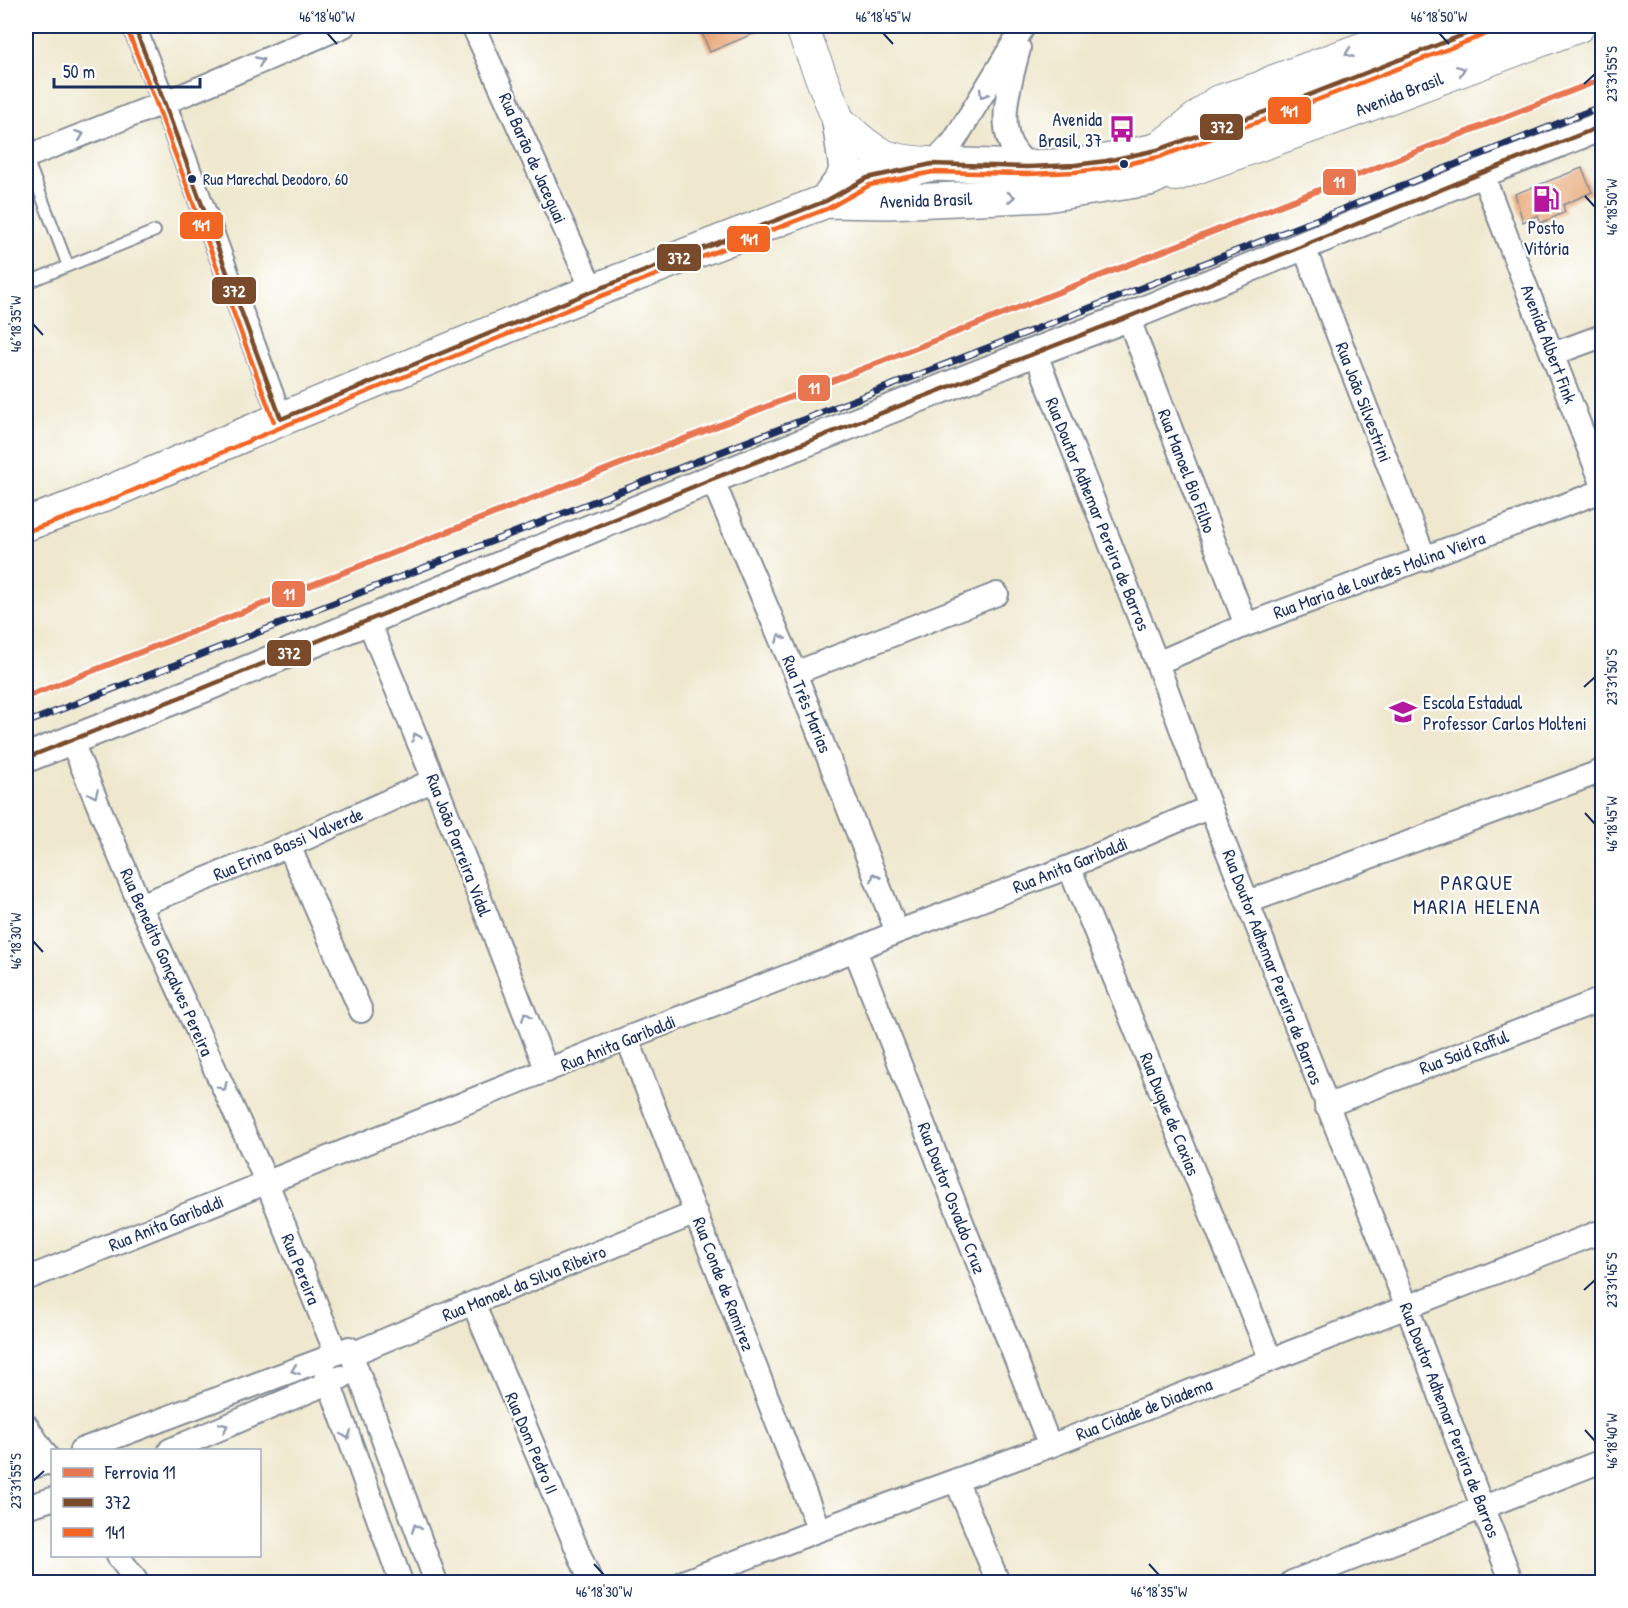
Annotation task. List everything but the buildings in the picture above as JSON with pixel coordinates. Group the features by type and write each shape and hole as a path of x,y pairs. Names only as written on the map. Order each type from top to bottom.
{"highway":[{"path":"1280,112 1486,26"},
{"path":"1280,112 1518,26"},
{"name":"Avenida Brasil","path":"877,190 1046,195 1153,164 1280,112"},
{"path":"26,524 77,506 281,419 593,291 826,201 842,180 846,170 839,122"},
{"name":"Avenida Brasil","path":"826,201 877,190 932,164 1028,167 1153,164"}],"main road":[{"path":"801,26 839,122 877,190"},
{"name":"Avenida Brasil","path":"1424,26 1217,102 1153,164 1180,174 1579,26"},
{"path":"839,122 884,157 903,162 932,164"}],"street":[{"path":"134,26 281,419"},
{"path":"26,157 344,26"},
{"name":"Rua Barão de Jaceguai","path":"473,26 593,291"},
{"path":"932,164 954,141 1024,26"},
{"path":"1024,26 1008,91 1005,114 1009,140 1028,167"},
{"path":"26,758 211,685 712,479 1128,317 1482,172 1602,126"},
{"name":"Avenida Albert Fink","path":"1482,172 1602,483"},
{"name":"Rua João Silvestrini","path":"1303,245 1425,559"},
{"name":"Rua Manoel Bio Filho","path":"1128,317 1246,625"},
{"path":"1553,354 1601,343"},
{"name":"Rua Doutor Adhemar Pereira de Barros","path":"1035,352 1512,1582"},
{"name":"Rua Três Marias","path":"712,479 795,673 897,932"},
{"name":"Rua Maria de Lourdes Molina Vieira","path":"1157,663 1246,625 1602,492"},
{"path":"795,673 997,594"},
{"name":"Rua João Parreira Vidal","path":"368,620 434,780 547,1071"},
{"name":"Rua Benedito Gonçalves Pereira","path":"71,740 140,905 267,1184"},
{"path":"1248,902 1602,771"},
{"name":"Rua Erina Bassi Valverde","path":"140,905 289,846 434,780"},
{"name":"Rua Anita Garibaldi","path":"26,1279 627,1038 1069,867 1210,807"},
{"path":"289,846 362,1011"},
{"name":"Rua Duque de Caxias","path":"1069,867 1271,1360"},
{"name":"Rua Doutor Osvaldo Cruz","path":"855,950 1050,1446"},
{"name":"Rua Said Rafful","path":"1326,1106 1602,999"},
{"name":"Rua Conde de Ramirez","path":"627,1038 819,1530"},
{"name":"Rua Pereira","path":"267,1184 343,1357"},
{"name":"Rua Manoel da Silva Ribeiro","path":"84,1449 343,1357 696,1213"},
{"name":"Rua Cidade de Diadema","path":"683,1582 1050,1446 1602,1232"},
{"name":"Rua Dom Pedro II","path":"473,1303 591,1582"},
{"path":"343,1357 328,1382 401,1582"},
{"path":"343,1357 436,1582"},
{"name":"Rua Manoel da Silva Ribeiro","path":"172,1449 328,1382 343,1357"},
{"path":"26,1425 51,1461"},
{"path":"1292,1582 1602,1461"},
{"path":"26,1469 51,1462"},
{"path":"956,1480 998,1582"},
{"path":"26,1508 51,1499"},
{"path":"119,1557 137,1582"}],"lane":[{"path":"26,157 68,266"},
{"path":"26,283 155,231"}],"railway":[{"path":"26,723 1602,106"}],"rail line":[{"name":"11","path":"26,697 1602,79"}],"transit line":[{"name":"372","path":"134,26 281,419 593,291 826,201 867,178 932,164 1028,167 1075,165 1157,150 1278,107 1486,26"},
{"name":"141","path":"127,29 274,422"},
{"name":"141","path":"28,531 80,513 284,426 596,298 829,208 870,185 933,172 1028,174 1075,172 1108,168 1159,157 1281,114 1489,33"},
{"name":"372","path":"26,758 201,689 712,479 1128,317 1602,126"}],"place":[{"name":"Avenida Brasil, 37","path":"1122,129"},
{"name":"Rua Marechal Deodoro, 60","path":"192,179"},
{"name":"Posto Vitória","path":"1546,199"},
{"name":"Escola Estadual Professor Carlos Molteni","path":"1403,712"}],"district":[{"name":"PARQUE MARIA HELENA","path":"1477,894"}]}
